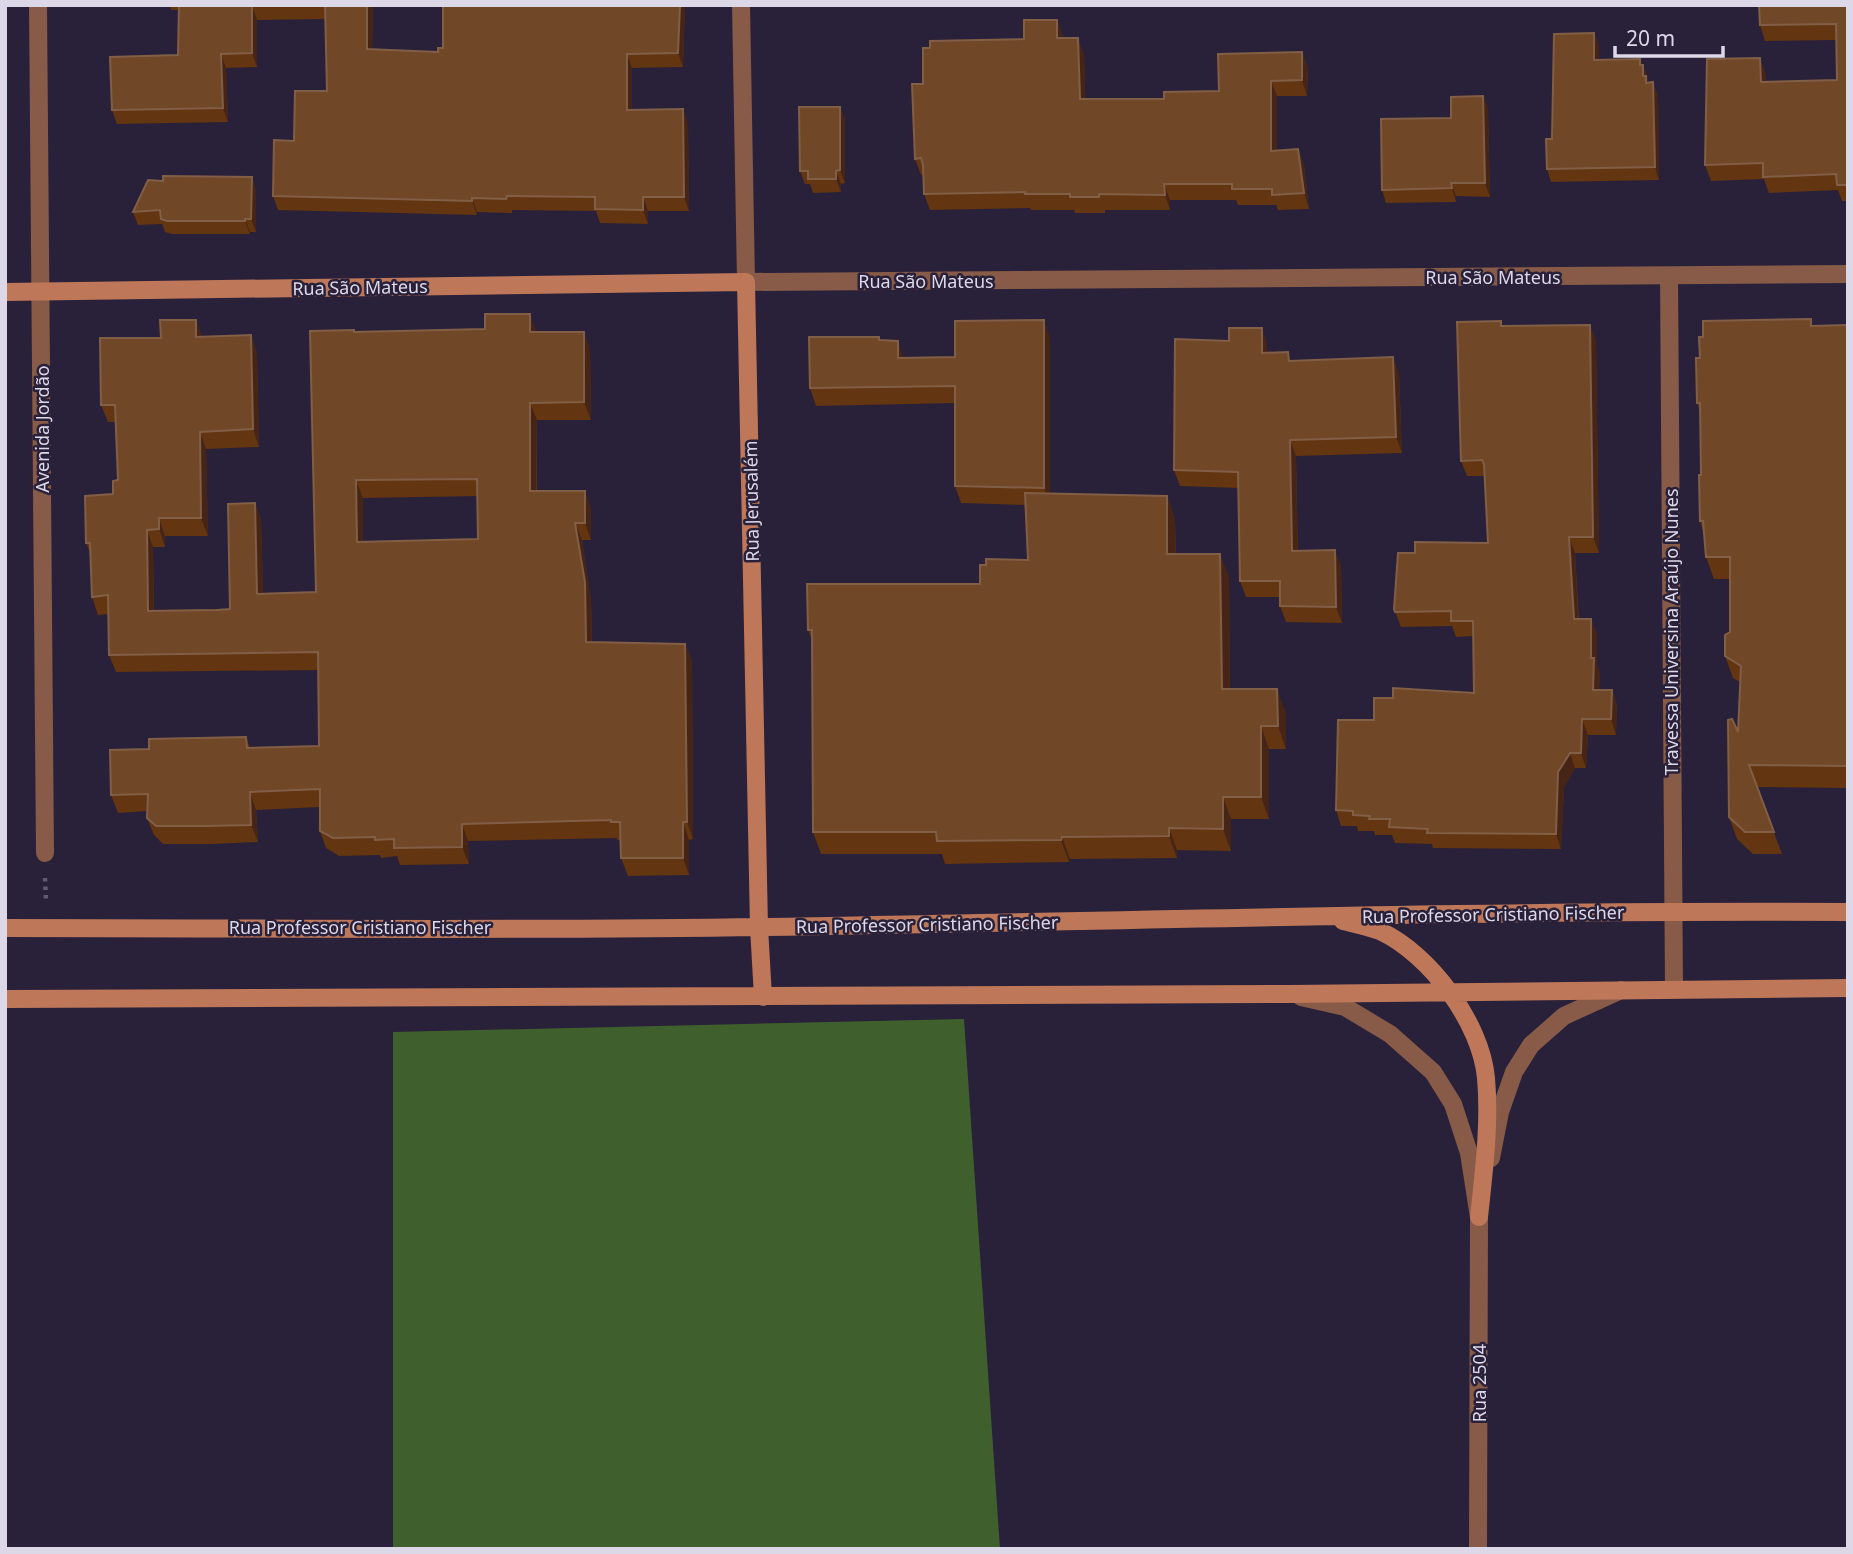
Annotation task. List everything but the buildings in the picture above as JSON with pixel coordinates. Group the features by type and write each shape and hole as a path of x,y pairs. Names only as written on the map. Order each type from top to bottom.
{"main road":[{"name":"Rua São Mateus","path":"5,292 746,282"},
{"name":"Rua Jerusalém","path":"746,282 759,927 763,997"},
{"name":"Rua Professor Cristiano Fischer","path":"5,928 759,927 1673,911 1848,912"},
{"path":"1325,916 1380,932 1418,957 1450,993 1465,1016 1486,1075 1487,1135 1479,1217"},
{"path":"5,999 1288,994 1848,988"}],"street":[{"name":"Avenida Jordão","path":"38,5 45,853"},
{"name":"Rua Jerusalém","path":"741,5 746,282"},
{"name":"Rua São Mateus","path":"746,282 1848,274"},
{"name":"Travessa Universina Araújo Nunes","path":"1669,276 1674,988"},
{"name":"Rua 2504","path":"1479,1217 1500,1112 1514,1072 1531,1045 1564,1016 1622,989"},
{"name":"Rua 2504","path":"1288,994 1345,1007 1390,1034 1433,1072 1453,1104 1469,1153 1479,1217 1478,1549"}],"green space":[{"path":"964,1019 1000,1549 393,1549 393,1032"}]}
